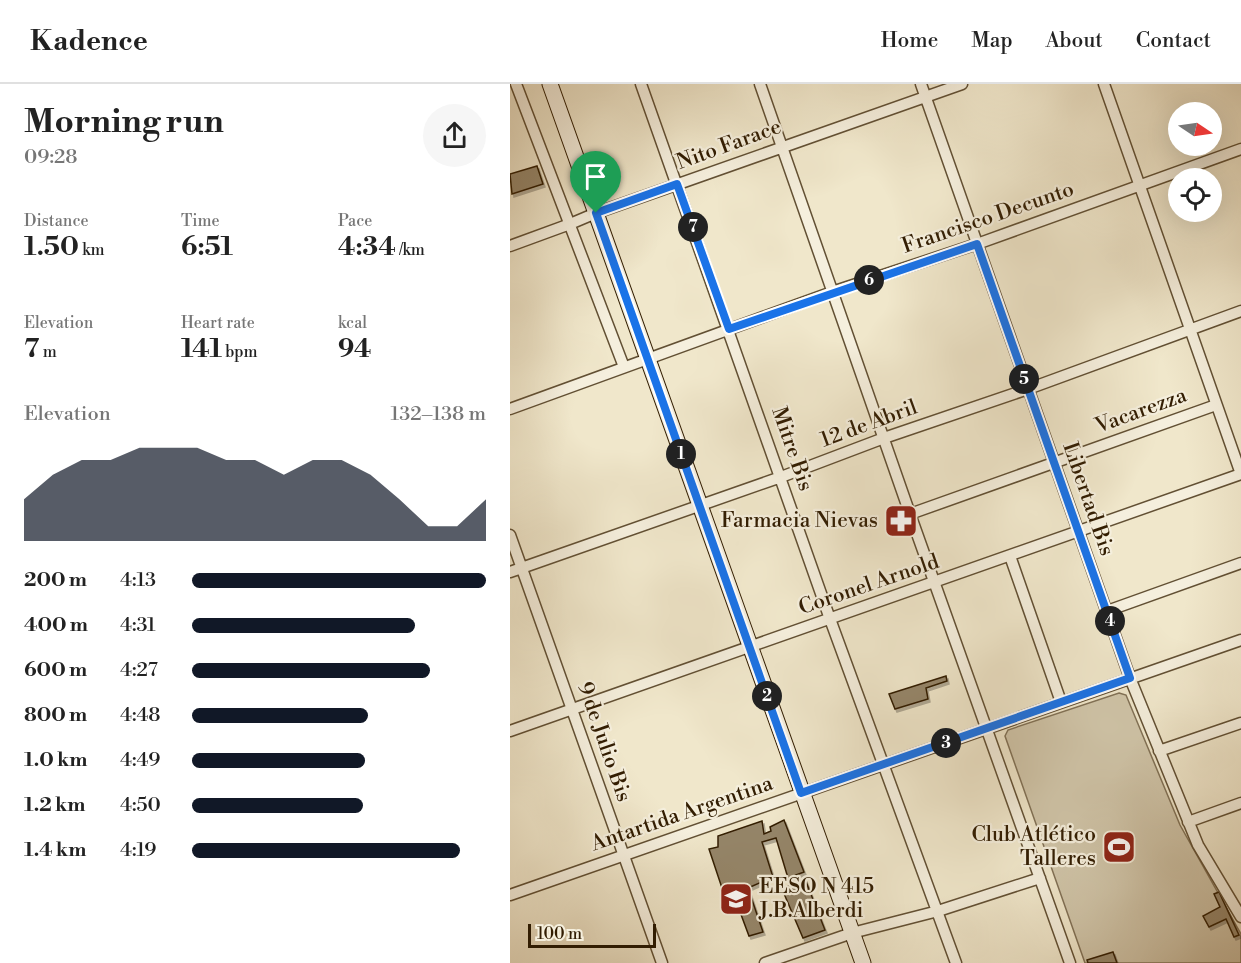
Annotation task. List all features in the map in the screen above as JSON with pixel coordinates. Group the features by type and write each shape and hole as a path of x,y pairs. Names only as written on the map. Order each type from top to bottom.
{"main road":[{"path":"550,84 863,963"}],"street":[{"path":"516,84 624,367"},
{"name":"Mitre Bis","path":"641,84 830,619 956,963"},
{"path":"760,84 934,583 1070,963"},
{"name":"Libertad Bis","path":"921,84 1078,532 1158,751 1198,845 1241,917"},
{"name":"Nito Farace","path":"510,246 781,146 962,84"},
{"path":"1104,84 1241,474"},
{"name":"Francisco Decunto","path":"510,409 832,292 977,244 1241,149"},
{"name":"12 de Abril","path":"510,572 1028,389 1241,311"},
{"name":"Vacarezza","path":"910,514 1216,405"},
{"name":"Coronel Arnold","path":"510,731 1241,474"},
{"name":"9 de Julio Bis","path":"510,535 662,963"},
{"path":"1010,556 1061,702"},
{"path":"1107,611 1241,563"},
{"name":"Antartida Argentina","path":"510,895 1241,640"},
{"path":"1158,751 1241,723"},
{"path":"1188,822 1241,803"},
{"path":"765,963 852,933 938,911 1040,878"}],"shaded area":[{"name":"Club Atlético Talleres","path":"1119,693 1126,695 1180,825 1241,934 1241,963 1085,963 1005,736 1008,730"}],"building":[{"path":"537,166 543,184 512,194 510,174"},
{"path":"946,676 947,681 926,688 928,699 895,709 889,694"},
{"path":"784,820 804,872 788,878 776,838 762,842 773,877 748,888 763,932 749,936 733,893 725,897 709,849 718,847 718,836 762,821 764,834 771,831 770,827"},
{"path":"805,879 825,930 803,938 782,889"},
{"path":"1219,892 1239,935 1234,937 1226,919 1209,927 1203,916 1220,907 1214,894"},
{"path":"1113,952 1117,963 1088,963 1087,960"}],"place":[{"name":"Farmacia Nievas","path":"901,521"},
{"name":"Club Atlético Talleres","path":"1119,847"},
{"name":"EESO N 415 J.B.Alberdi","path":"736,899"}],"route":[{"path":"677,184 729,329 977,244 1130,678 801,793 596,213 677,184"}]}
